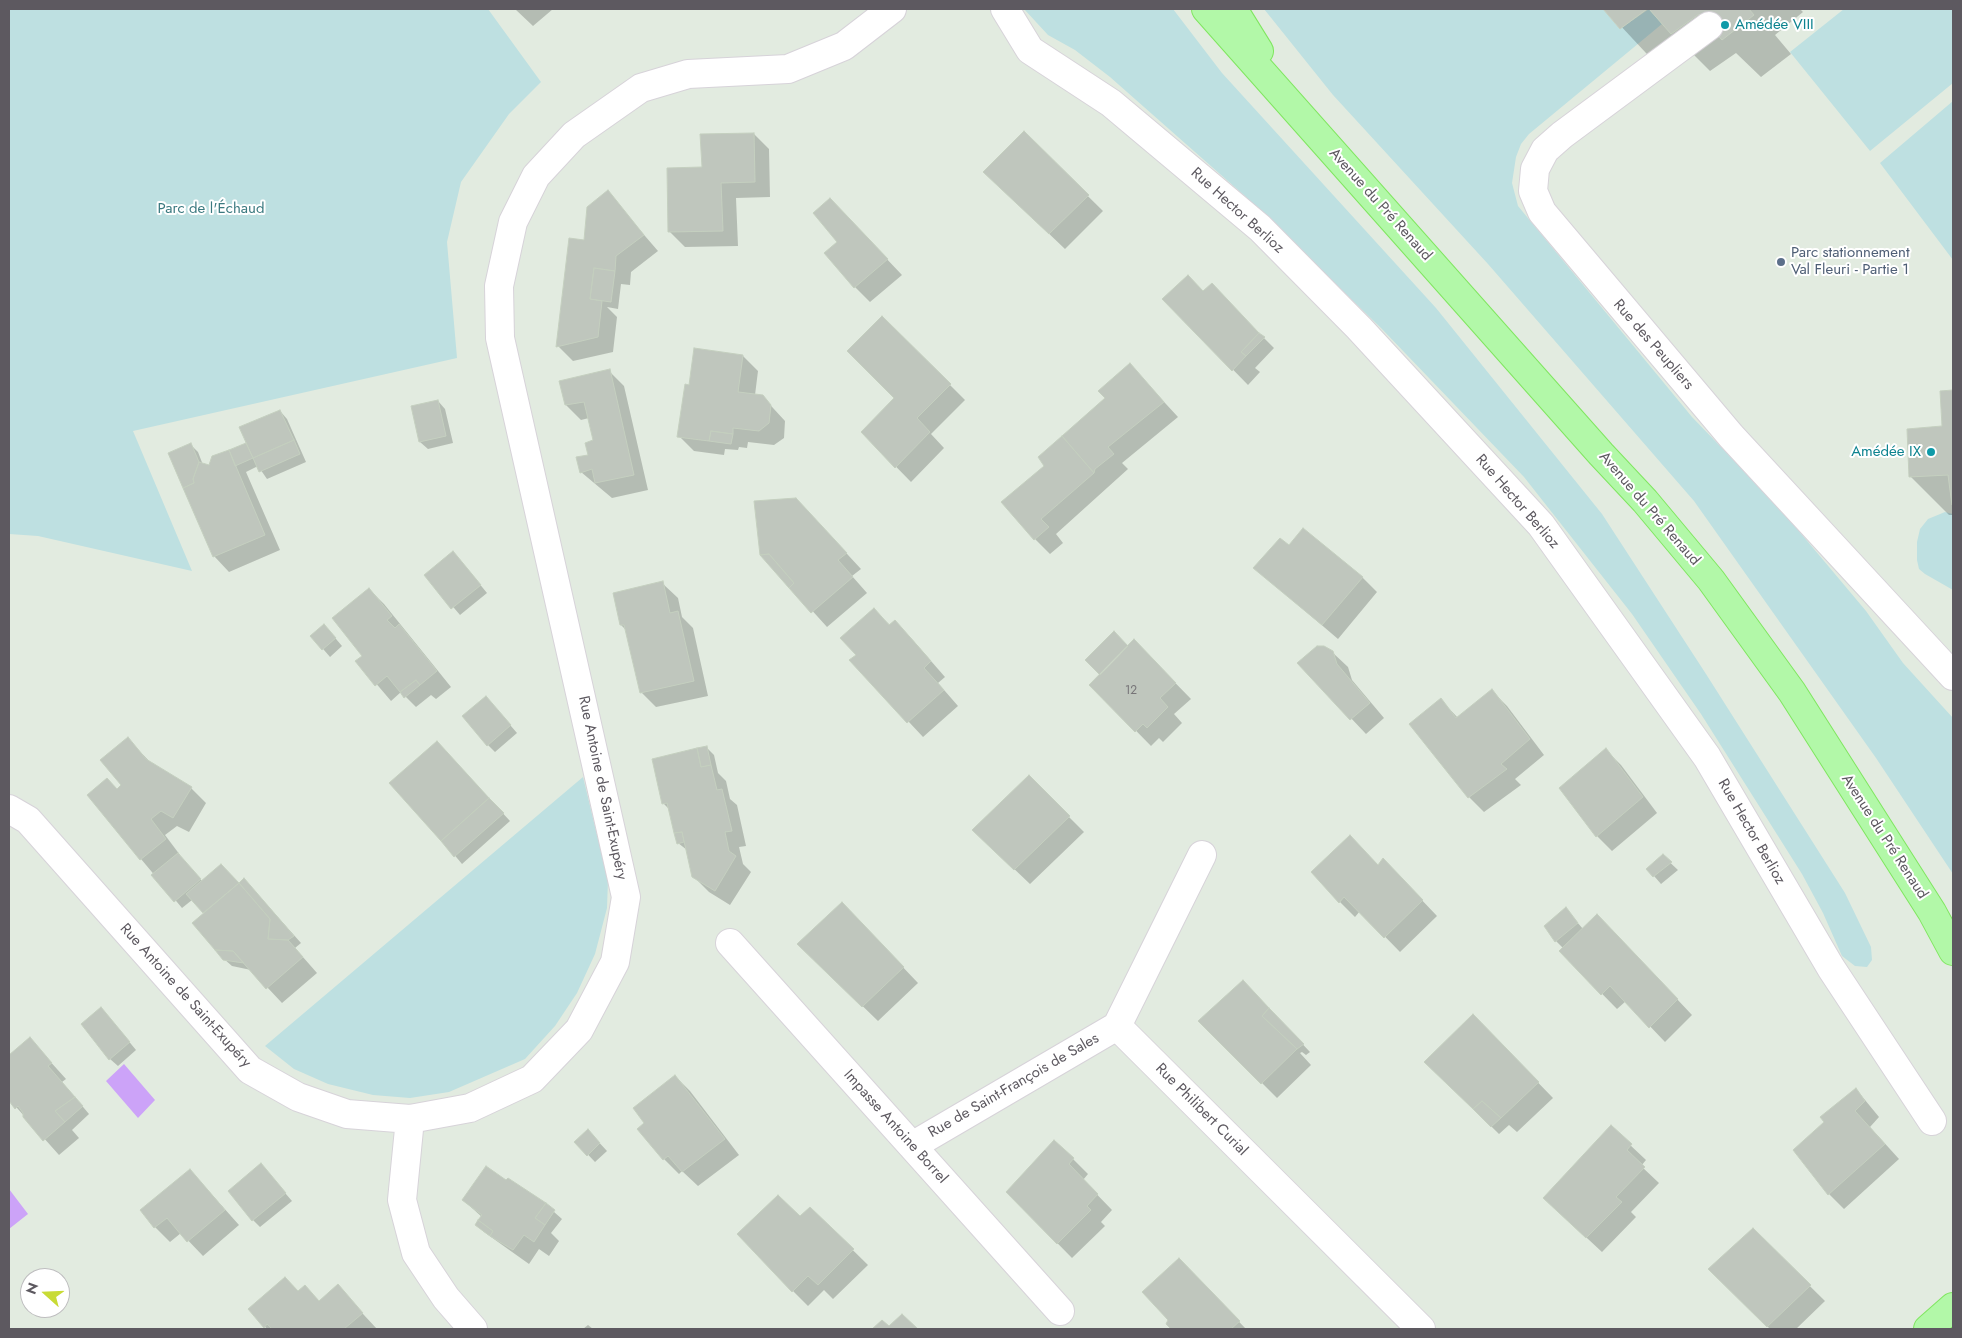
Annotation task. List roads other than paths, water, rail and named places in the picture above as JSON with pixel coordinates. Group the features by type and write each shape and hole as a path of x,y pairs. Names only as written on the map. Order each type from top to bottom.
{"main road":[{"name":"Avenue du Pré Renaud","path":"1206,9 1601,454 1645,501 1710,580 1792,692 1932,912 1953,951"},
{"name":"Avenue du Pré Renaud","path":"1233,9 1292,106"},
{"path":"1928,1329 1953,1307"}],"street":[{"path":"844,46 860,9"},
{"name":"Rue Antoine de Saint-Exupéry","path":"9,809 28,820 250,1070 298,1097 346,1114 410,1119 470,1108 532,1079 579,1030 611,970 615,962 626,897 500,338 500,286 513,222 536,176 574,135 641,88 688,74 788,69 844,46 892,9"},
{"name":"Rue Hector Berlioz","path":"1005,9 1030,50 1111,103 1260,228 1359,328 1541,524 1707,757 1831,968 1932,1121"},
{"name":"Rue des Peupliers","path":"1709,26 1562,135 1545,150 1535,169 1533,191 1542,212 1725,429 1953,676"},
{"path":"1117,1026 1202,855"},
{"name":"Impasse Antoine Borrel","path":"730,943 1060,1311"},
{"name":"Rue de Saint-François de Sales","path":"912,1146 1117,1026"},
{"name":"Rue Philibert Curial","path":"1117,1026 1421,1329"},
{"path":"410,1119 402,1200 416,1253 446,1298 473,1329"}],"place":[{"name":"Amédée VIII","path":"1725,25"},
{"name":"Parc stationnement Val Fleuri - Partie 1","path":"1781,262"},
{"name":"Amédée IX","path":"1931,452"}],"park label":[{"name":"Parc de l'Échaud","path":"211,209"}]}
